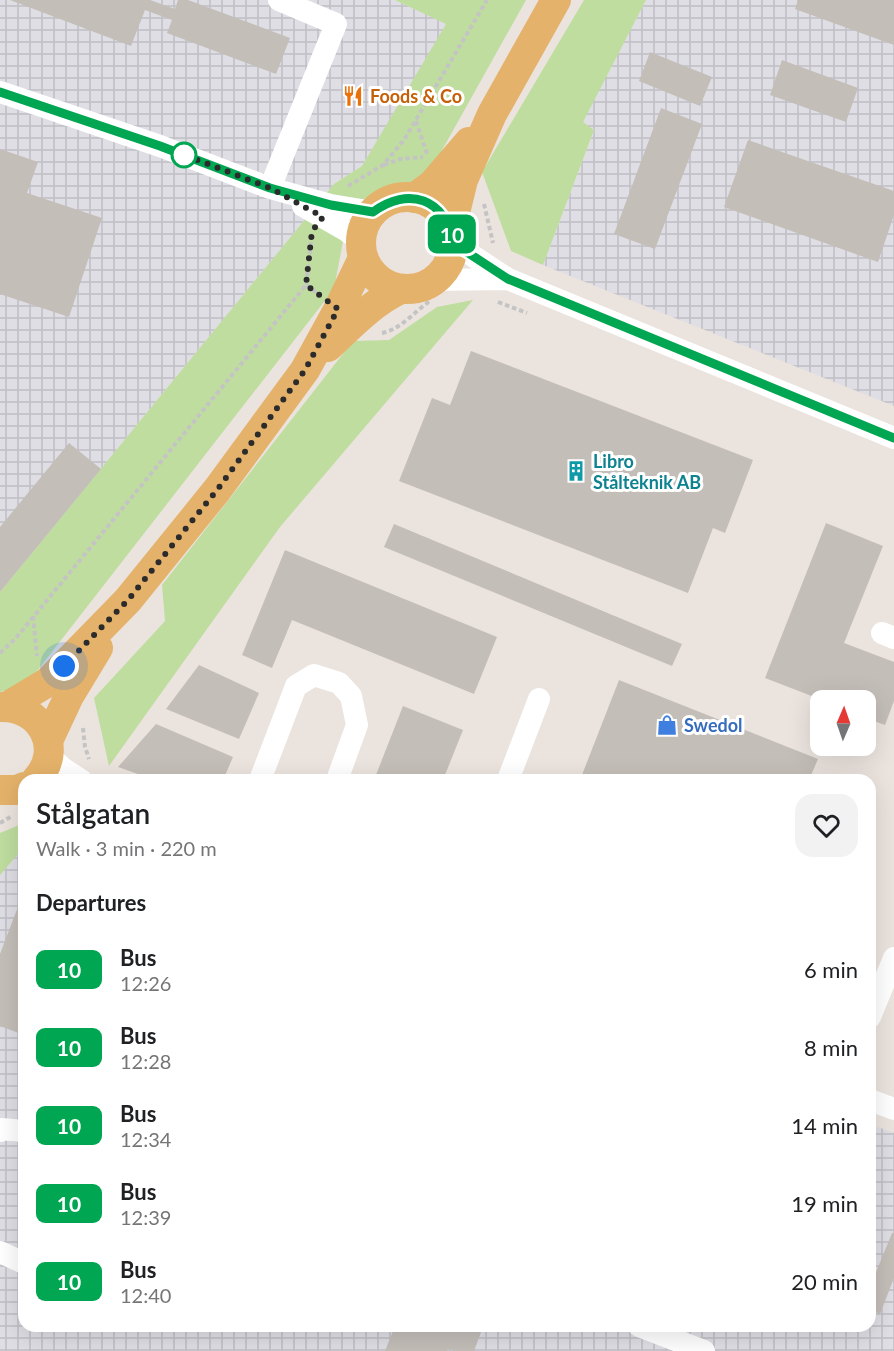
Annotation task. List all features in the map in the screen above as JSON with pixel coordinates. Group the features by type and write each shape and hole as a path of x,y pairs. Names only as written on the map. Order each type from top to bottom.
{"main road":[{"path":"362,250 371,272 387,285 401,289 435,289 451,257 452,236 463,180 492,114 556,0"},
{"path":"414,198 447,169 492,114"},
{"path":"4,706 48,682 128,600 217,490 346,315 362,250 364,226 373,212 386,202 414,198 434,206 444,216 452,236"},
{"path":"346,315 401,289"},
{"path":"44,759 69,696 128,600"},
{"path":"4,706 22,709 43,727 44,759"}],"street":[{"path":"270,188 284,128 336,24 279,0"},
{"path":"0,92 160,146 327,211 373,212"},
{"path":"327,211 362,250"},
{"path":"452,236 508,279 894,438"},
{"path":"435,289 508,279"},
{"path":"262,774 296,686 314,675 339,683 351,696 357,725 339,774"},
{"path":"510,774 539,699"},
{"path":"44,759 72,774"},
{"path":"876,1002 894,958"},
{"path":"876,1102 894,1109"},
{"path":"0,1131 1,1129 18,1130"},
{"path":"0,1252 18,1260"},
{"path":"655,1332 704,1351"}],"path":[{"path":"383,165 404,140 416,121 487,0"},
{"path":"0,653 306,285 312,231 341,190 383,165 400,159 428,157 416,121"},
{"path":"463,180 478,191 484,204 496,254"},
{"path":"306,285 346,315 361,331 371,334 386,333 435,289"},
{"path":"496,302 530,314"},
{"path":"33,616 37,663"}],"shaded area":[{"path":"0,0 395,0 447,24 362,166 334,184 0,592"},
{"path":"646,0 894,0 894,406 543,265 594,130 582,122"},
{"path":"18,854 18,1332 876,1332 876,1126 894,1133 894,1351 0,1351 0,875"}],"green space":[{"path":"395,0 526,0 427,177 350,204 334,289 27,684 0,692 0,592 334,184 362,166 446,24"},
{"path":"584,0 646,0 583,122 594,130 543,265 511,251 482,172"},
{"path":"473,300 280,527 109,766 94,698 165,621 162,585 353,341 389,340 437,307"},
{"path":"18,826 18,854 0,875 0,833"}],"building":[{"path":"10,0 150,0 175,9 178,0 188,0 290,38 276,74 167,33 172,20 145,10 131,46"},
{"path":"798,0 894,0 894,45 795,9"},
{"path":"650,52 712,77 700,106 639,81"},
{"path":"782,60 858,88 846,122 770,95"},
{"path":"661,108 702,124 655,249 614,234"},
{"path":"748,140 894,191 894,215 878,262 724,207"},
{"path":"0,149 38,162 27,193 102,218 69,317 0,294"},
{"name":"Libro Stålteknik AB","path":"471,351 753,460 725,533 713,528 688,593 399,481 432,398 450,405"},
{"path":"69,443 101,469 0,592 0,527"},
{"path":"826,523 883,546 844,643 894,662 894,701 885,725 876,722 876,690 810,690 810,695 765,678"},
{"path":"394,524 682,644 672,666 384,547"},
{"path":"285,550 497,637 474,694 292,620 272,668 242,655"},
{"path":"199,665 259,693 239,739 166,709"},
{"name":"Swedol","path":"619,680 818,759 812,774 582,774"},
{"path":"403,706 463,730 445,774 376,774"},
{"path":"156,724 233,757 226,774 138,774 118,767"},
{"path":"18,907 18,1033 0,1026 0,954"},
{"path":"892,1233 894,1233 894,1278 880,1314 876,1312 876,1272"},
{"path":"393,1332 481,1332 474,1351 448,1349 447,1351 385,1351"}],"bus line":[{"name":"10","path":"0,92 160,146 270,188 331,205 373,212 386,202 414,198 434,206 444,216 451,229 453,243 508,279 894,438"}],"place":[{"name":"Foods & Co","path":"353,96"},
{"name":"Libro Stålteknik AB","path":"576,471"},
{"name":"Swedol","path":"667,725"}],"route":[{"path":"64,666 128,600 217,490 305,370 338,309 306,285 312,231 323,217 270,188 177,152 184,155"}]}
